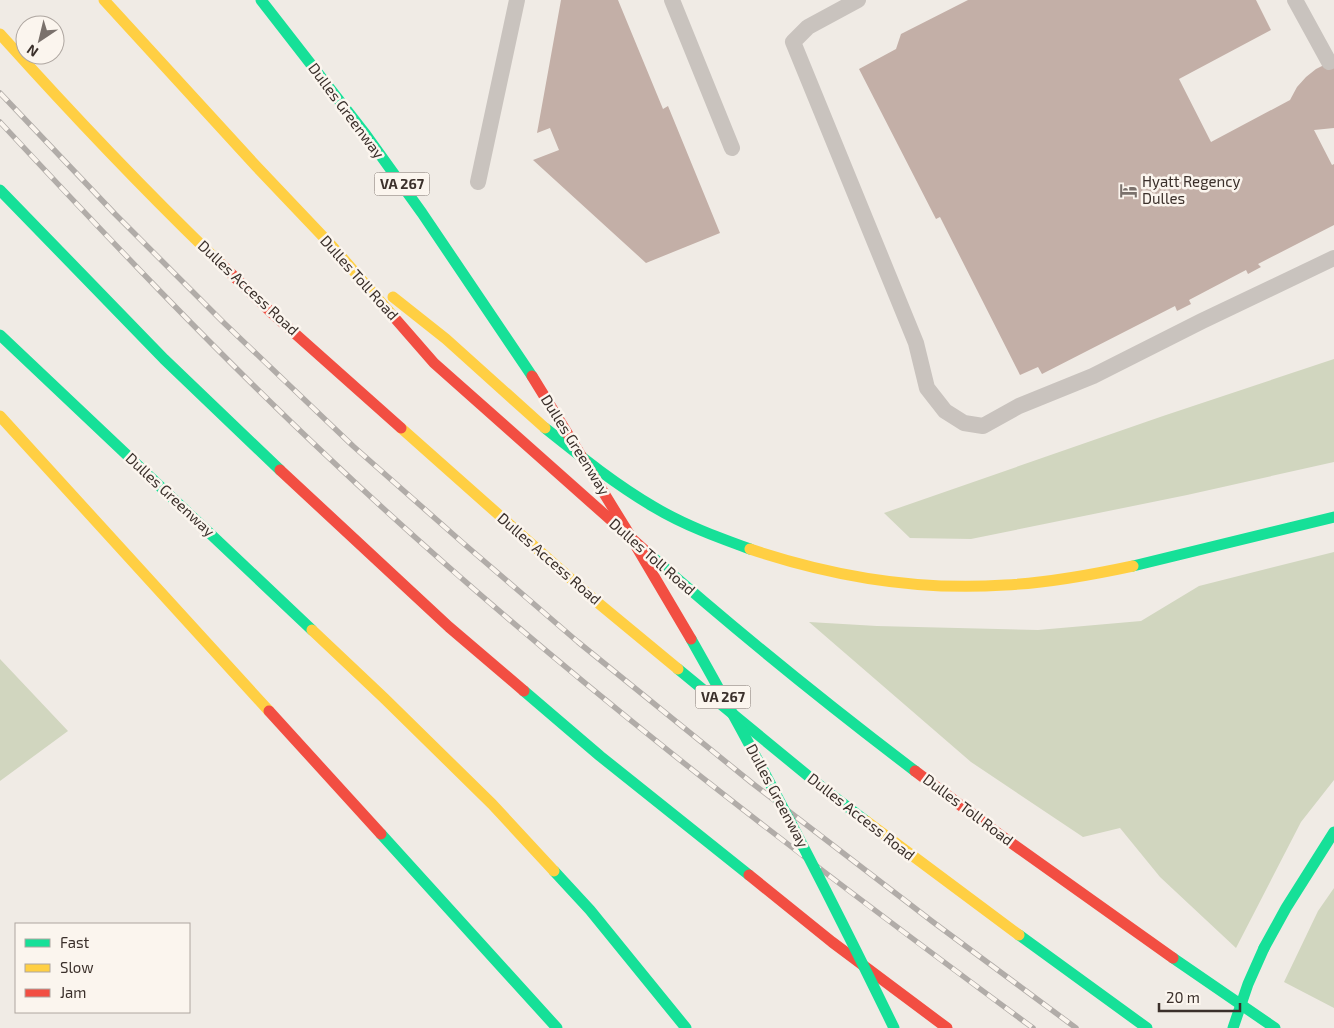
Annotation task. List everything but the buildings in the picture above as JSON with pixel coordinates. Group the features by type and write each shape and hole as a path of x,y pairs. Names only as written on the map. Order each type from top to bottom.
{"highway":[{"name":"Dulles Toll Road","path":"104,0 198,104 332,246 434,363 683,584 840,714 996,832 1154,945 1275,1028"},
{"name":"Dulles Greenway","path":"261,0 366,135 532,376 657,580 709,670 806,852 894,1028"},
{"name":"Dulles Access Road","path":"0,34 58,98 196,240 273,314 597,602 824,789 1057,964 1148,1028"},
{"path":"0,190 164,359 305,494 449,627 600,756 738,868 832,942 947,1028"},
{"path":"332,246 446,339 544,427 639,498 672,517 704,531 742,546 795,562 854,576 890,582 965,586 1034,583 1122,567 1334,517"},
{"name":"Dulles Greenway","path":"0,335 378,691 492,804 590,910 636,964 686,1028"},
{"path":"0,416 557,1028"},
{"path":"1233,1028 1248,984 1264,948 1286,908 1334,832"}],"lane":[{"path":"478,182 517,0"},
{"path":"672,0 732,148"},
{"path":"858,0 808,27 794,42 916,343 927,388 944,411 964,424 983,426 1019,406 1093,376 1334,258"},
{"path":"1295,0 1329,62"}],"green space":[{"path":"1334,359 1334,462 1187,495 971,539 910,538 884,513 1163,416"},
{"path":"1334,552 1334,780 1301,822 1236,948 1160,877 1120,828 1083,837 971,762 809,622 877,626 1038,630 1141,621 1199,586"},
{"path":"0,659 68,731 0,781"},
{"path":"1334,888 1334,1008 1284,982 1318,911"}],"railway":[{"path":"0,93 115,214 223,322 353,446 463,543 578,642 752,783 933,922 1076,1028"},
{"path":"0,122 203,335 287,418 412,535 584,683 672,754 851,893 1033,1028"}],"traffic: fast":[{"path":"261,0 366,135 422,213 532,376"},
{"path":"0,190 164,359 280,470"},
{"path":"0,335 312,630"},
{"path":"545,428 612,480 654,507 689,525 750,549"},
{"path":"1133,566 1334,517"},
{"path":"648,553 779,664 915,771"},
{"path":"691,639 796,832 894,1028"},
{"path":"678,669 824,789 866,821"},
{"path":"524,691 600,756 749,875"},
{"path":"1264,948 1286,908 1334,832"},
{"path":"381,834 557,1028"},
{"path":"554,871 590,910 686,1028"},
{"path":"1019,935 1147,1028"},
{"path":"1233,1028 1248,984 1264,948"},
{"path":"1173,958 1275,1028"}],"traffic: slow":[{"path":"104,0 332,246 393,316"},
{"path":"0,34 109,151 221,264"},
{"path":"393,297 446,339 545,428"},
{"path":"0,416 269,711"},
{"path":"401,428 597,602 678,669"},
{"path":"750,549 781,559 844,574 940,586 1005,585 1037,582 1133,566"},
{"path":"312,630 492,804 554,871"},
{"path":"866,821 1019,935"}],"traffic: jam":[{"path":"221,264 273,314 401,428"},
{"path":"393,316 434,363 648,553"},
{"path":"532,376 691,639"},
{"path":"280,470 449,627 524,691"},
{"path":"269,711 381,834"},
{"path":"915,771 996,832 1173,958"},
{"path":"749,875 832,942 947,1028"}],"place":[{"name":"Hyatt Regency Dulles","path":"1128,191"}]}
